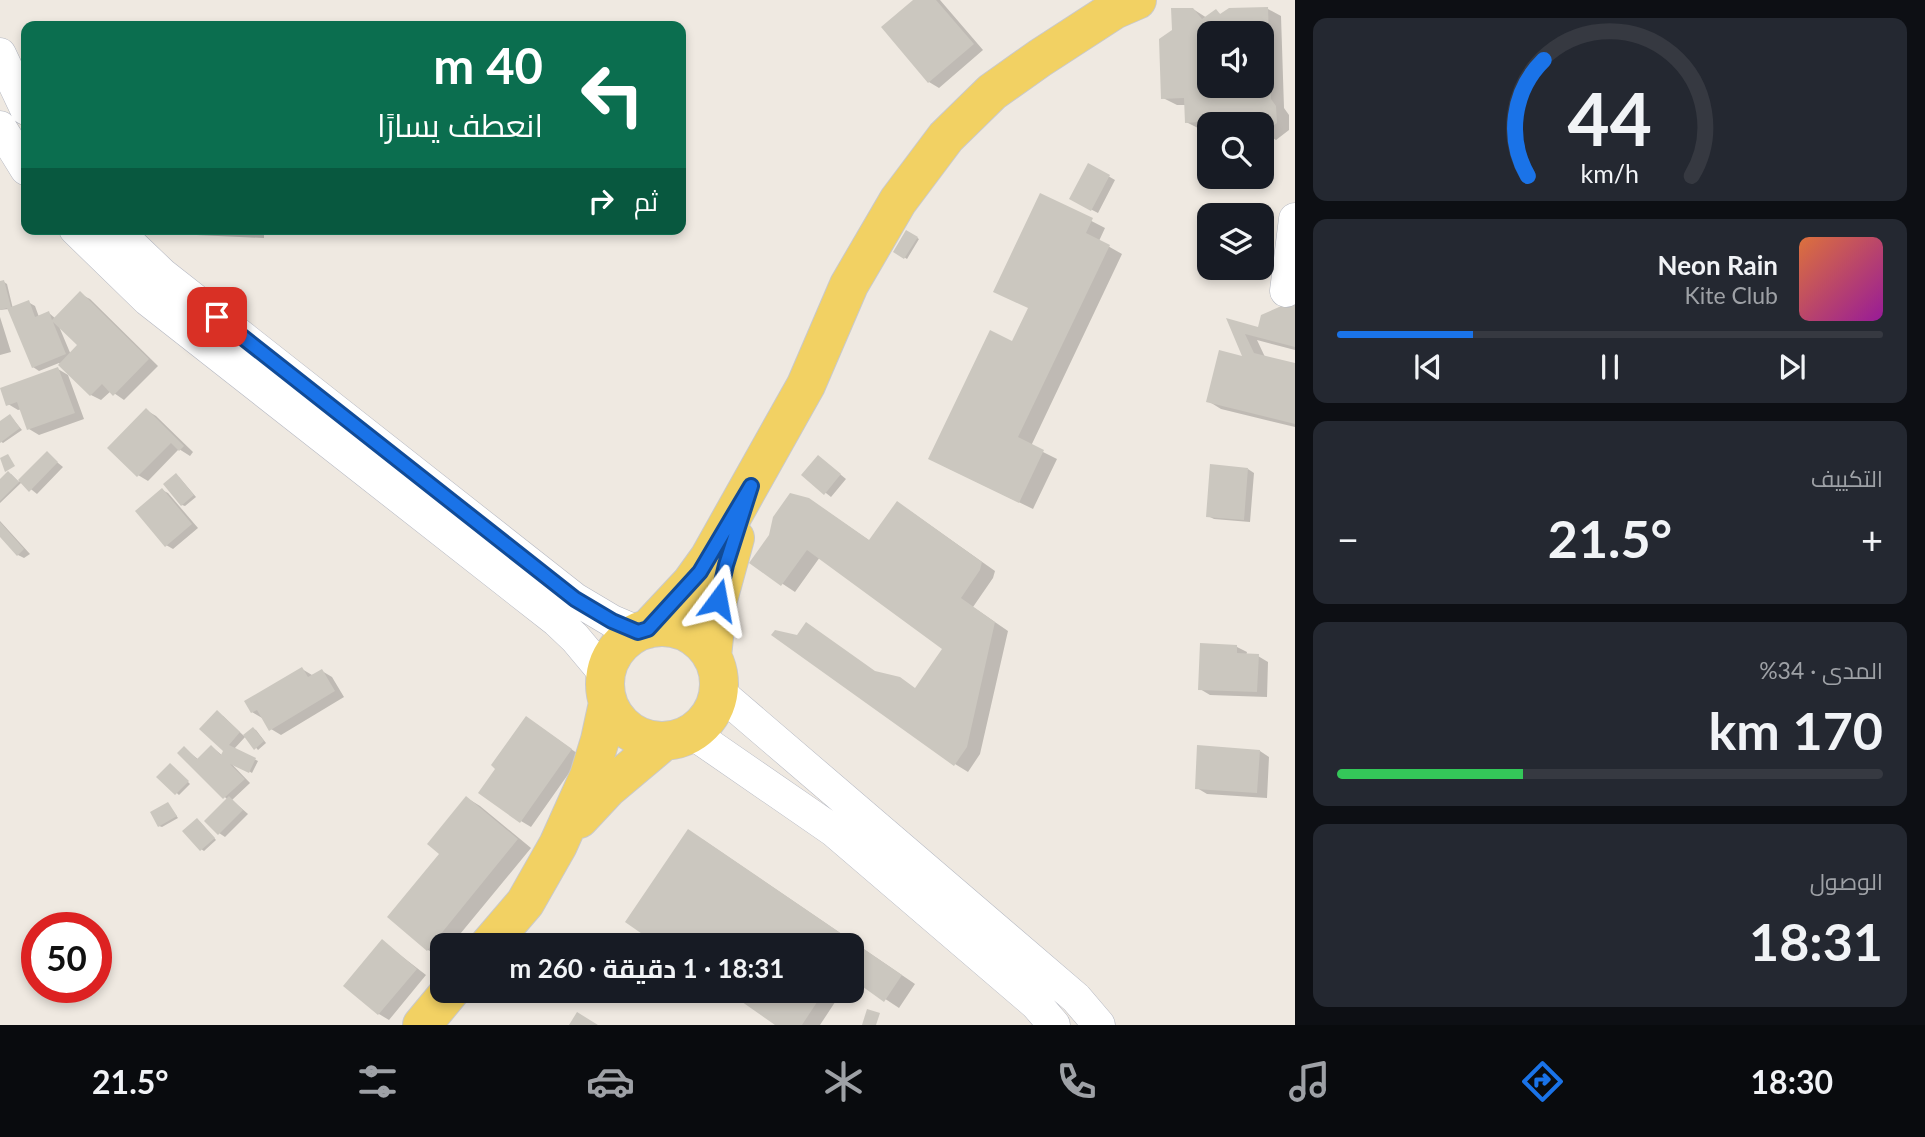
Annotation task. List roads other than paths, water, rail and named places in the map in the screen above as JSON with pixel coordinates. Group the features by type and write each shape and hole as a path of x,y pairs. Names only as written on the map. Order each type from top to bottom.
{"main road":[{"path":"499,933 525,903 558,845 589,776 600,740 610,662 617,650 643,631 700,572 806,385 849,285 898,201 946,136 992,92 1114,10 1136,0"},
{"path":"558,845 607,789 710,716 721,583 751,486"},
{"path":"643,631 667,628 684,632 700,642 715,674"},
{"path":"607,689 617,719 630,731 646,739 678,737"},
{"path":"422,1025 440,1003"}],"street":[{"path":"0,54 21,98"},
{"path":"0,127 21,161"},
{"path":"1286,291 1295,219"},
{"path":"81,235 120,275 168,316 557,621 575,638 607,689"},
{"path":"121,235 162,274 575,599 602,616 643,631"},
{"path":"715,674 1076,998 1100,1025"},
{"path":"678,737 834,831 1036,1004 1055,1025"}]}
